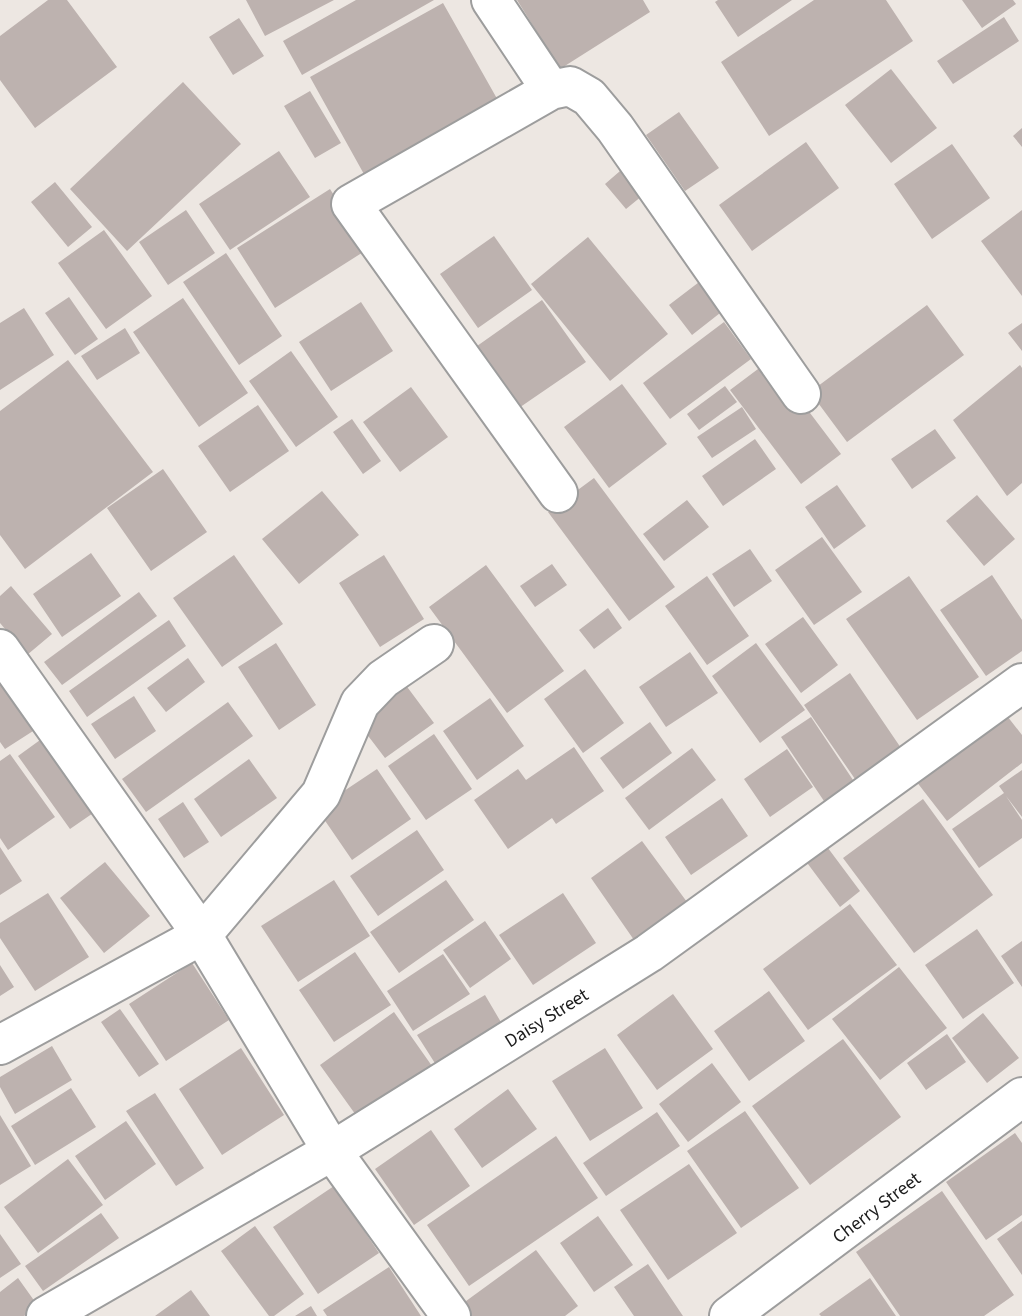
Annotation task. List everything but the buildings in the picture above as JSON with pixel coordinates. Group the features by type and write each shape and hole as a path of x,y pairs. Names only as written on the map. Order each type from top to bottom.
{"street":[{"path":"491,0 551,90"},
{"path":"558,493 351,204 551,90 570,86 589,97 623,139 801,394"},
{"path":"0,1045 202,935 321,794 360,704 383,678 434,644"},
{"path":"0,649 202,935 332,1151 451,1316"},
{"name":"Daisy Street","path":"46,1316 332,1151 649,953 1022,683"},
{"name":"Cherry Street","path":"729,1316 1022,1097"}]}
